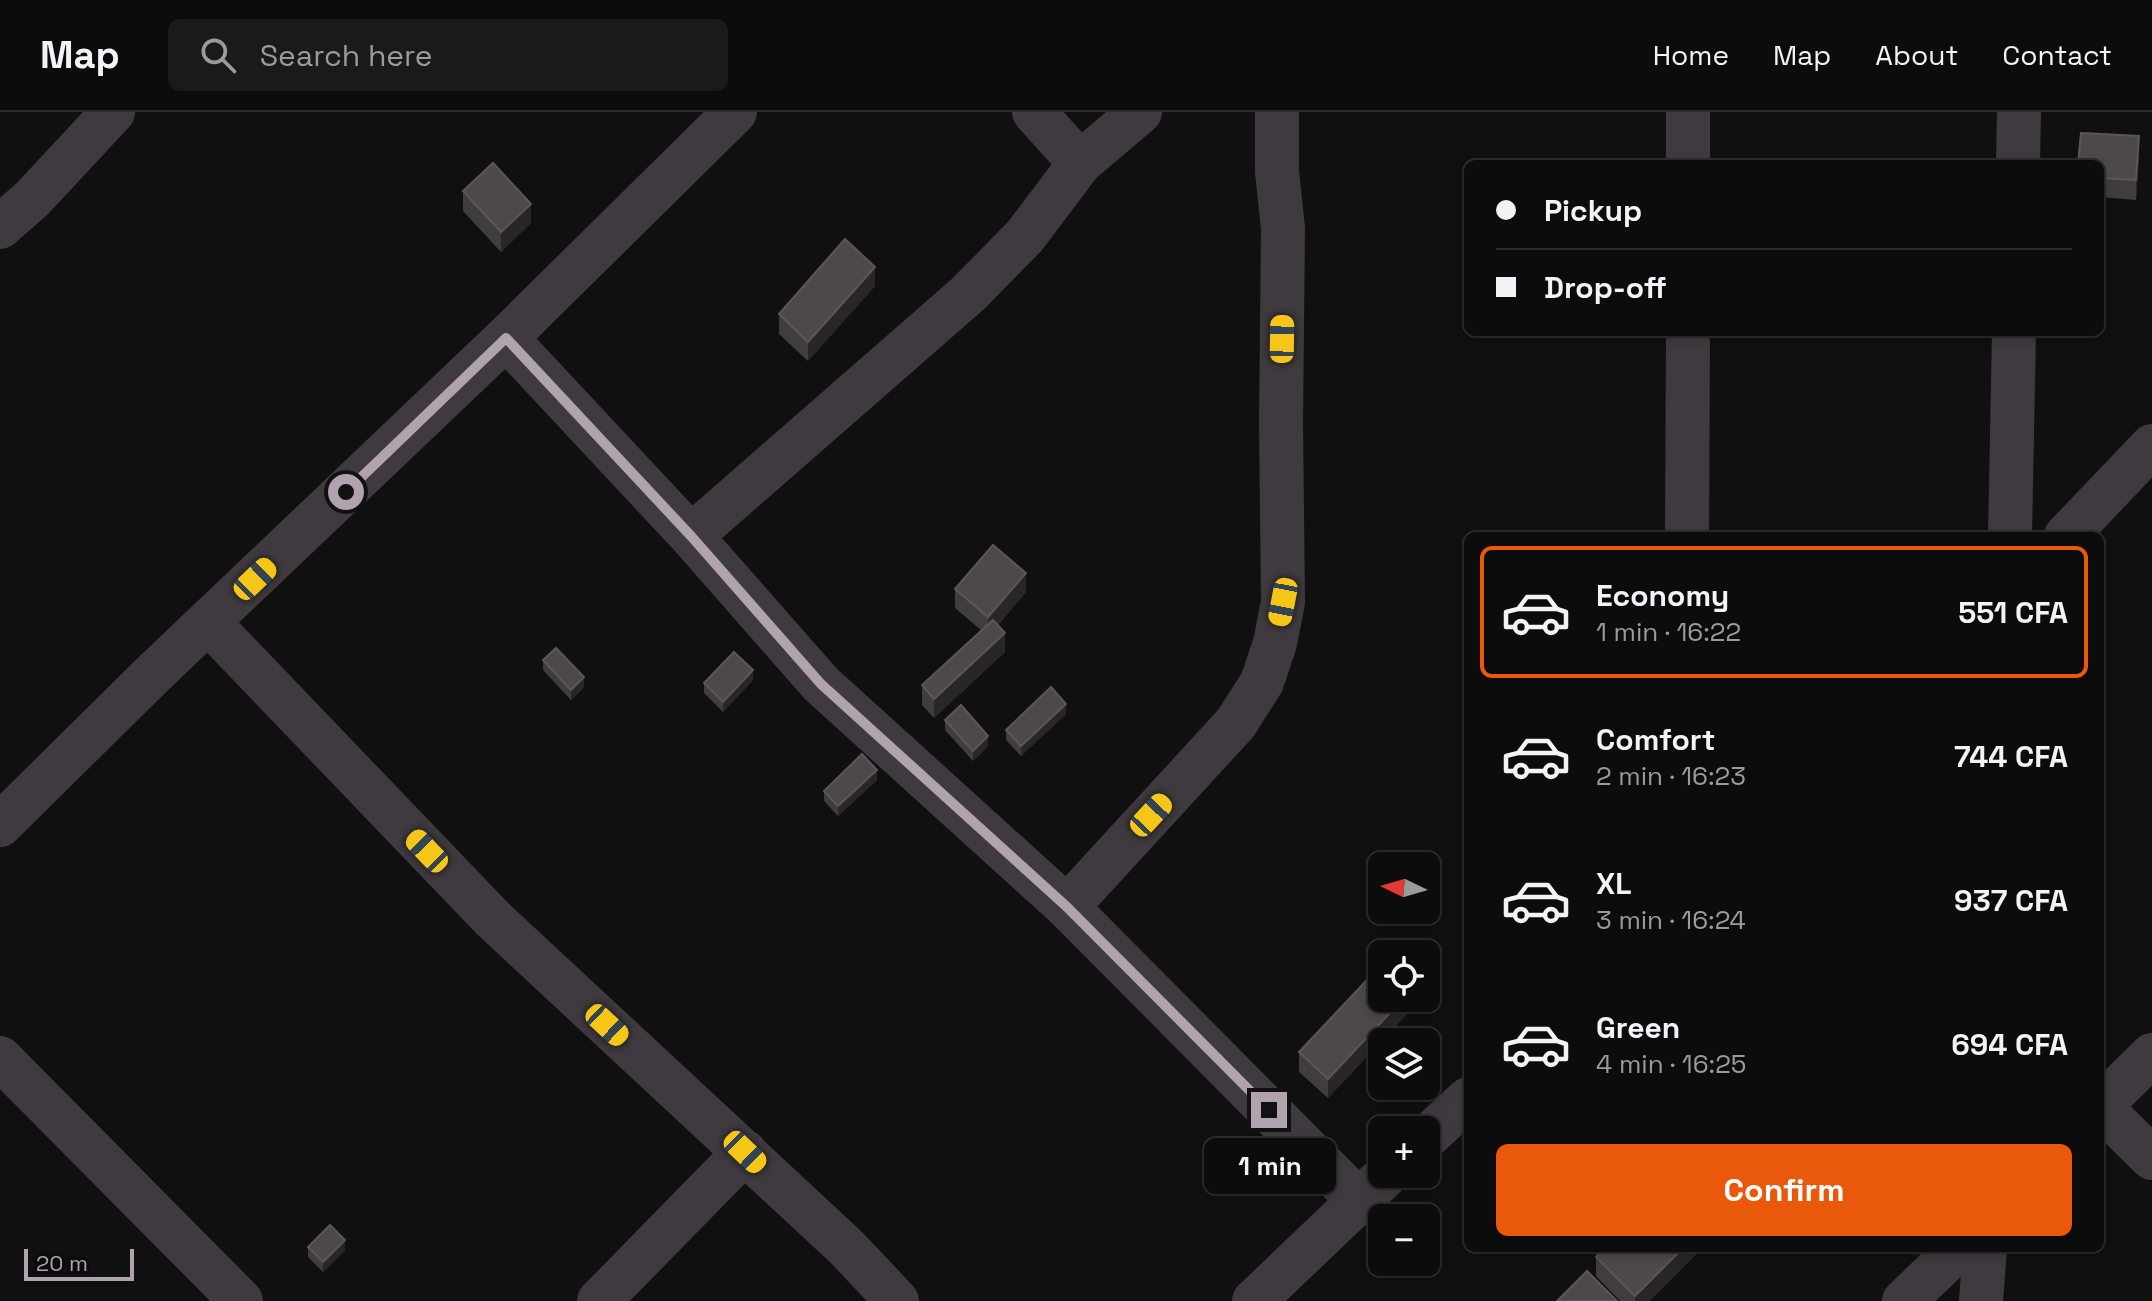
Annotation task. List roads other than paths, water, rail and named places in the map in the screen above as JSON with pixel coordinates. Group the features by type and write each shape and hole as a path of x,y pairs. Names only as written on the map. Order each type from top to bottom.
{"street":[{"path":"0,227 32,199 113,112"},
{"path":"0,825 153,674 506,338 735,112"},
{"path":"1034,112 1080,163"},
{"path":"691,536 968,294 1025,236 1080,163 1140,112"},
{"path":"1067,907 1236,723 1262,682 1275,643 1283,602 1283,228 1277,172 1277,112"},
{"path":"1688,112 1688,160"},
{"path":"2018,160 2019,112"},
{"path":"1687,532 1688,336"},
{"path":"2010,532 2014,336"},
{"path":"506,338 691,536 821,684 1368,1182"},
{"path":"2070,532 2152,446"},
{"path":"209,623 493,919 847,1248 897,1301"},
{"path":"2104,1102 2152,1055"},
{"path":"0,1058 241,1301"},
{"path":"1440,1125 1464,1103"},
{"path":"2104,1110 2152,1158"},
{"path":"599,1301 745,1152"},
{"path":"1254,1301 1372,1188"},
{"path":"1904,1301 1955,1252"},
{"path":"1981,1301 1985,1252"}]}
